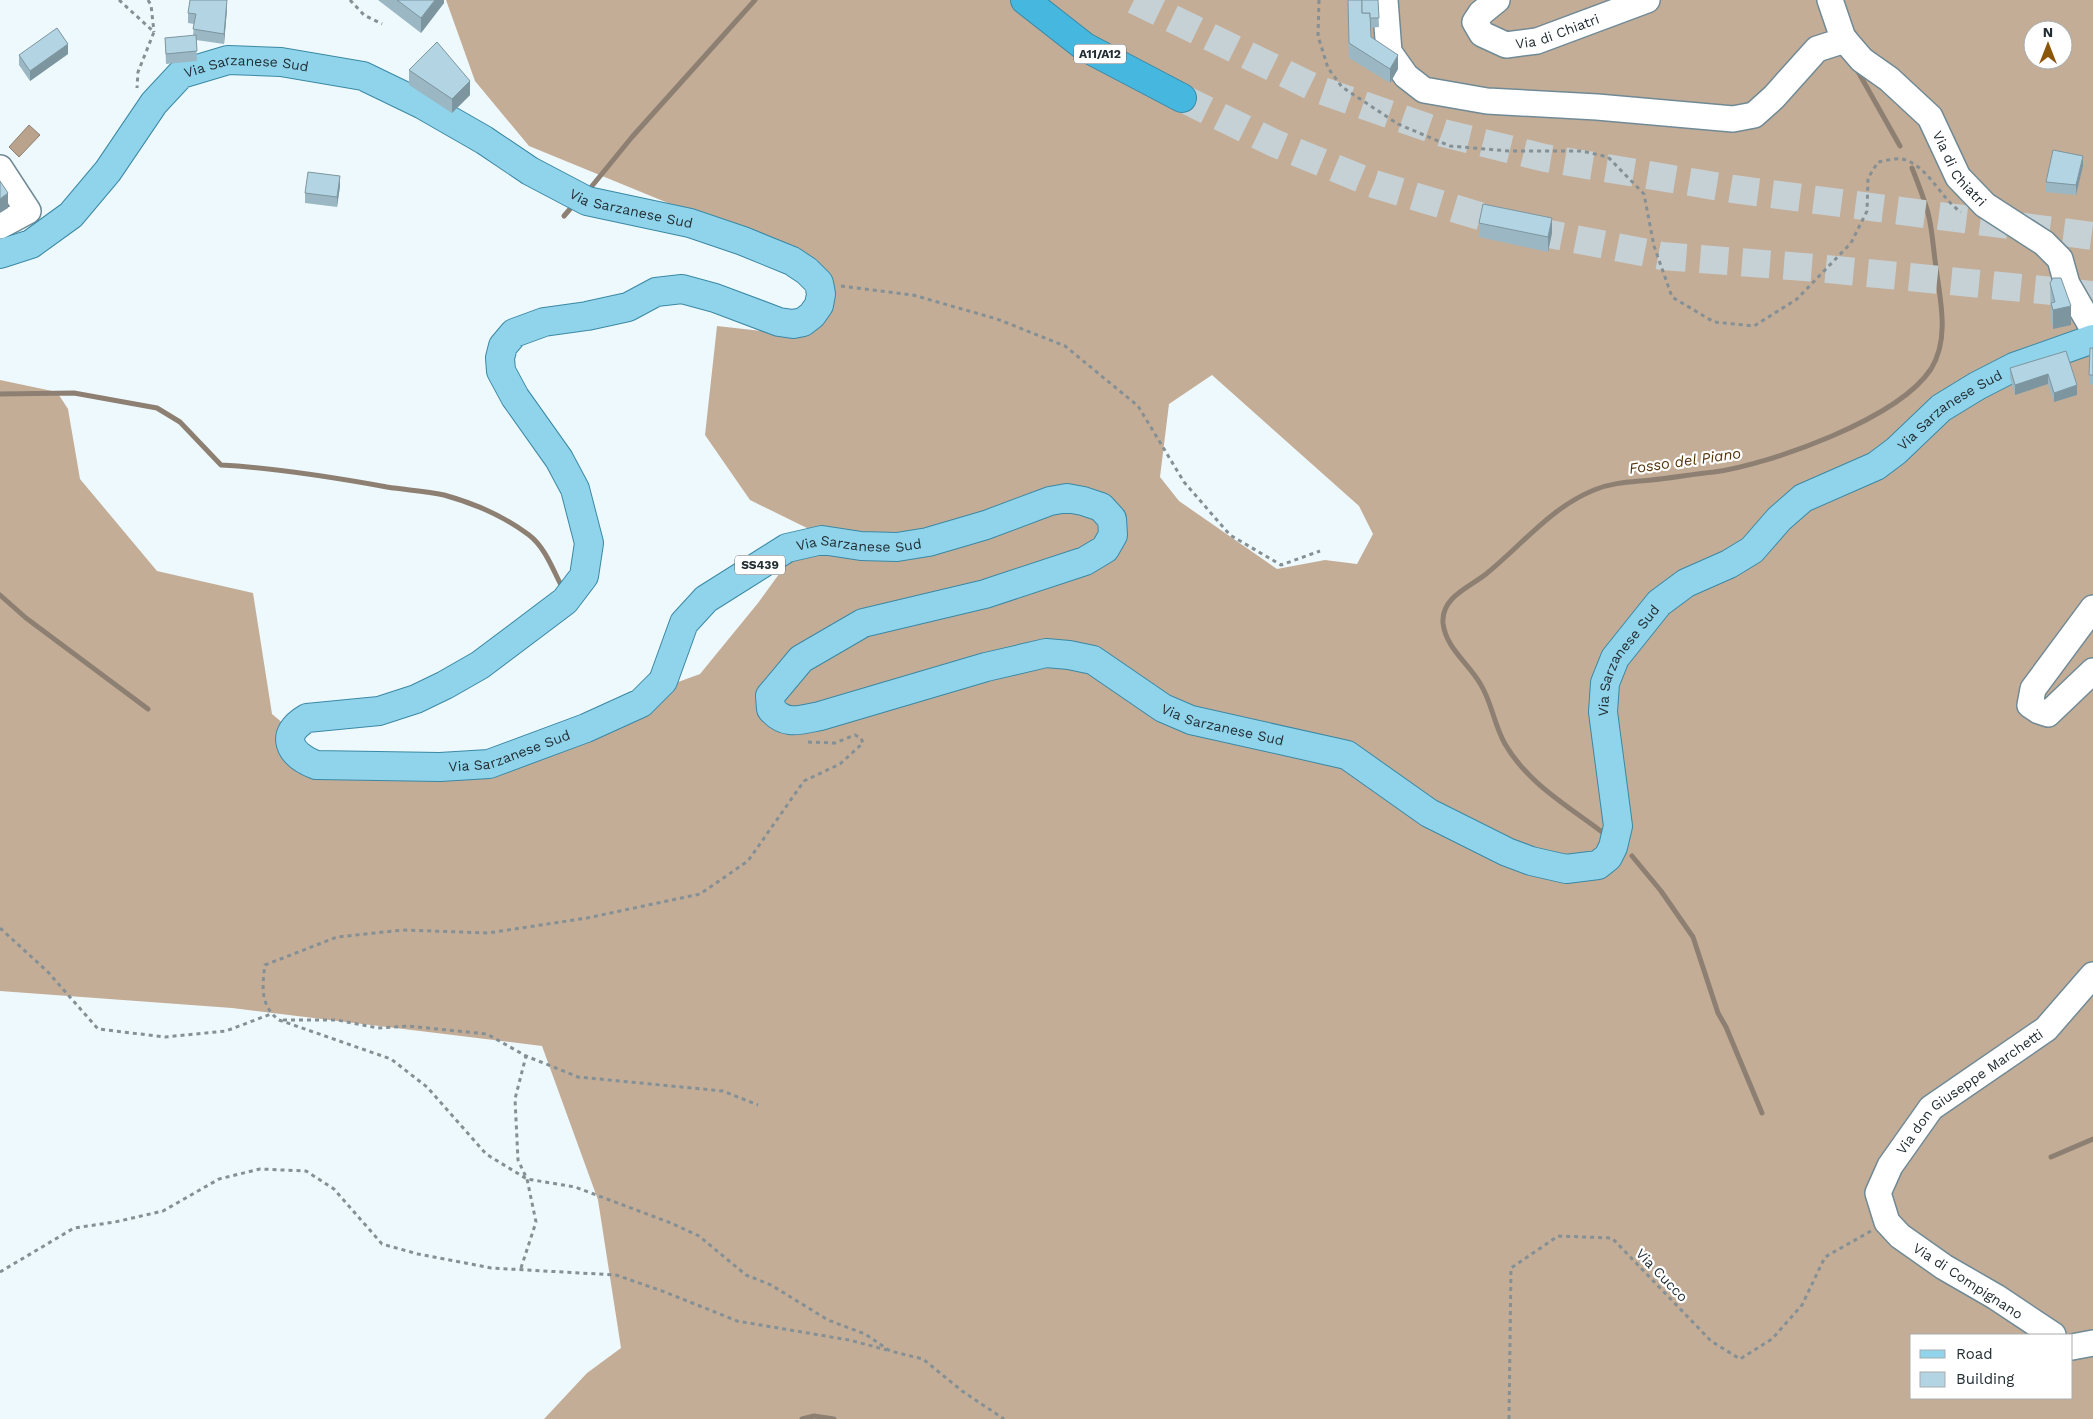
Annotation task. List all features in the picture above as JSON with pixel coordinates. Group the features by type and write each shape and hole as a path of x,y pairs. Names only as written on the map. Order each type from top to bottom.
{"highway":[{"name":"A11/A12","path":"1025,0 1085,47 1182,98"}],"main road":[{"name":"Via Sarzanese Sud","path":"0,254 32,244 71,215 108,170 154,103 181,74 228,60 282,62 363,76 422,105 484,140 530,171 587,201 690,223 743,241 792,261 807,271 819,283 821,294 819,305 812,315 803,322 793,324 779,322 715,298 682,289 656,292 628,307 587,316 544,322 514,333 504,346 500,358 501,371 515,397 559,459 575,489 589,543 584,576 566,601 480,665 445,685 416,699 379,711 307,718 298,723 291,742 293,751 301,759 316,765 440,766 489,764 578,732 641,703 663,681 684,623 706,599 787,548 822,540 861,546 897,547 928,542 986,526 1050,501 1067,498 1083,500 1101,507 1112,519 1113,535 1105,549 1085,561 985,594 863,624 801,659 770,696 771,709 779,718 794,721 1046,653 1078,656 1094,660 1163,708 1191,720 1347,755 1429,813 1531,862 1566,869 1598,865 1608,857 1617,837 1615,792 1606,738 1604,712 1605,683 1615,658 1659,603 1686,583 1729,564 1752,550 1779,519 1803,498 1876,466 1896,451 1941,408 1977,386 2014,367 2093,339"}],"street":[{"path":"1385,0 1389,52 1406,76 1424,90 1487,101 1597,107 1733,120 1754,116 1774,97 1817,49 1845,40"},
{"name":"Via di Chiatri","path":"1497,0 1481,12 1475,22 1482,34 1506,45 1537,41 1647,0"},
{"name":"Via di Chiatri","path":"1830,0 1845,40 1862,60 1889,79 1930,117 1958,177 1985,205 2044,243 2060,259 2067,284 2093,329"},
{"path":"0,168 28,211 0,226"},
{"path":"2093,608 2033,689 2030,705 2048,714 2093,671"},
{"name":"Via don Giuseppe Marchetti","path":"1887,1222 1878,1194 1890,1166 1931,1108 2046,1030 2093,976"},
{"name":"Via di Compignano","path":"1887,1222 1900,1236 1944,1267 1996,1297 2052,1334"},
{"path":"2073,1347 2093,1342"}],"path":[{"path":"119,0 154,32"},
{"path":"144,118 137,92 138,72 154,32 151,5 148,0"},
{"path":"350,0 364,14 382,24"},
{"path":"1319,0 1318,36 1328,68 1342,87 1398,124 1450,146 1509,151 1582,151 1608,157 1644,194 1654,246 1672,297 1714,322 1754,326 1797,299 1851,243 1867,211 1868,178 1878,162 1901,159 1923,172 1949,204 1963,214"},
{"path":"819,283 913,295 997,319 1065,346 1138,406 1184,482 1230,535 1281,565 1320,551"},
{"path":"809,718 804,734 808,743 835,743 855,735 861,738 863,743 840,764 804,781 748,861 700,894 587,918 488,933 403,930 337,937 265,965 261,991 271,1014 279,1020 391,1059 427,1087 486,1154 527,1178 575,1186 671,1223 699,1236 746,1275 771,1285 828,1320 866,1334 890,1350"},
{"path":"0,928 48,972 98,1029 165,1037 226,1031 271,1014"},
{"path":"279,1020 337,1020 378,1028 408,1026 488,1034 526,1056 578,1077 722,1091 758,1105"},
{"path":"521,1268 536,1222 527,1178 518,1160 515,1099 526,1056"},
{"path":"0,1272 74,1228 115,1222 163,1211 219,1179 260,1169 306,1171 334,1189 382,1244 418,1254 491,1268 521,1268 616,1275 665,1292 737,1321 849,1340 923,1359 962,1391 1004,1419"},
{"name":"Via Cucco","path":"1510,1419 1511,1268 1558,1236 1612,1238 1710,1341 1740,1359 1772,1339 1802,1305 1826,1256 1887,1222"}],"shaded area":[{"path":"446,0 2093,0 2093,1419 544,1419 587,1373 621,1348 598,1200 542,1046 232,1008 0,991 0,380 57,392 68,409 80,479 157,571 253,593 272,714 329,762 489,764 659,689 700,674 758,603 811,530 750,500 705,435 717,326 797,335 830,307 817,260 724,226 529,146 475,81","holes":["1212,375 1359,506 1373,534 1357,564 1325,560 1277,569 1179,501 1160,477 1169,404"]},
{"path":"29,125 40,135 19,157 9,147"}],"building":[{"path":"190,0 227,0 224,34 193,29 196,14 188,13"},
{"path":"397,0 435,0 421,18"},
{"path":"1348,0 1362,0 1362,13 1370,13 1371,37 1398,55 1390,69 1349,43"},
{"path":"1362,0 1378,0 1379,18 1370,18 1370,13 1362,13"},
{"path":"57,28 68,44 30,71 19,55"},
{"path":"196,35 197,51 166,54 165,38"},
{"path":"437,42 470,81 452,99 409,70"},
{"path":"2053,150 2083,156 2076,185 2046,182"},
{"path":"308,172 340,176 337,197 305,193"},
{"path":"0,181 8,193 0,199"},
{"path":"1483,204 1552,218 1548,237 1479,223"},
{"path":"2053,278 2061,278 2071,306 2053,310 2051,303 2055,302 2050,283"},
{"path":"2090,348 2093,348 2093,375 2089,375"},
{"path":"2066,351 2077,385 2054,393 2048,374 2015,385 2010,368"}],"waterway":[{"path":"592,186 632,137 755,0"},
{"name":"Fosso del Piano","path":"1856,68 1900,146"},
{"name":"Fosso del Piano","path":"1606,835 1551,794 1525,771 1514,758 1501,737 1488,699 1481,685 1453,648 1445,632 1443,623 1447,606 1452,599 1486,574 1550,517 1578,498 1594,490 1608,485 1714,472 1767,460 1799,449 1863,421 1891,405 1915,387 1931,369 1937,357 1941,343 1942,316 1929,219 1923,196 1912,168"},
{"path":"564,216 570,209"},
{"path":"0,394 74,393 157,408 180,422 221,465 325,476 444,495 466,502 510,522 535,540 548,559 562,587"},
{"path":"0,595 26,618 148,709"},
{"path":"1632,856 1661,891 1693,937 1718,1013 1726,1027 1762,1113"},
{"path":"2051,1157 2093,1139"},
{"path":"802,1419 814,1416 834,1419"}],"tunnel":[{"path":"1134,0 1317,89 1443,133 1545,158 1733,189 2093,236"},
{"path":"1182,98 1274,143 1374,184 1519,228 1662,256 1817,268 2093,295"}]}
